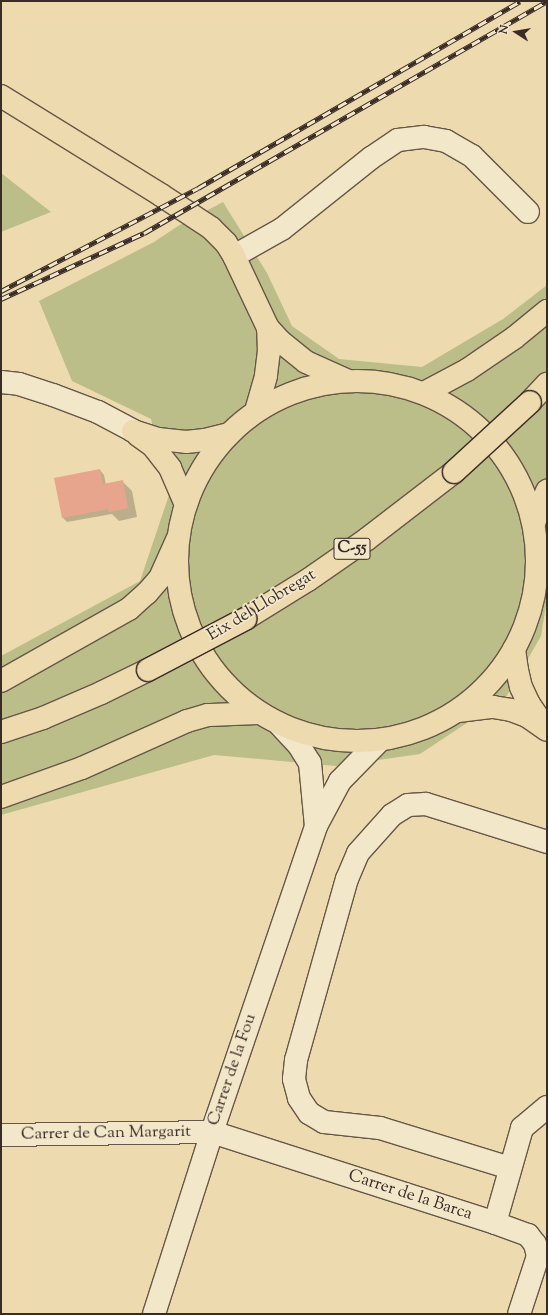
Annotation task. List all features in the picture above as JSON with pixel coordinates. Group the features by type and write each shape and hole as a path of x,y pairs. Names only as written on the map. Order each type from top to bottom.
{"main road":[{"path":"1,79 9,102 196,217 226,243 234,256 268,328 280,341 306,362 346,380"},
{"path":"424,392 467,370 514,338 547,311"},
{"path":"256,411 267,368 269,352 268,328"},
{"path":"1,681 129,609 147,593 160,578 178,538 186,505 196,479 207,461 229,434 256,411 284,396 314,385 346,380 385,382 424,392 468,418 486,434 499,449 516,476 534,523 537,549 537,575 533,601 525,626 514,649 498,673 480,694 457,711 433,725 407,735 360,742 332,740 299,732 280,725 259,713 228,687 203,655 186,618 177,578 178,538"},
{"name":"Eix del Llobregat","path":"1,732 101,693 148,670 245,619 308,580 362,543 454,472 530,402 547,384"},
{"path":"133,431 158,439 186,442 205,440 229,434"},
{"path":"133,431 153,446 170,468 186,505"},
{"path":"534,523 547,490"},
{"path":"514,649 521,687 529,704 546,729"},
{"path":"457,711 493,707 512,710 527,716 546,729"},
{"path":"1,797 82,768 187,721 208,715 259,713"}],"street":[{"path":"234,256 282,229 371,158 398,140 424,137 446,141 472,156 528,212"},
{"path":"1,382 19,384 53,395 98,412 133,431"},
{"name":"Carrer de la Fou","path":"280,725 298,744 310,764 316,826"},
{"name":"Carrer de la Fou","path":"154,1314 212,1132 316,826 340,781 380,740"},
{"path":"510,1168 380,1128 324,1122 309,1113 299,1098 294,1079 296,1060 347,879 358,853 392,815 408,805 426,804 547,842"},
{"path":"495,1223 522,1128 547,1107"},
{"name":"Carrer de Can Margarit","path":"1,1135 212,1132"},
{"name":"Carrer de la Barca","path":"212,1132 528,1235 535,1244 538,1256 519,1314"}],"green space":[{"path":"1,173 51,212 1,232"},
{"path":"223,202 267,273 292,326 339,359 422,367 503,319 547,285 547,599 541,636 506,697 420,754 336,766 214,755 1,815 1,656 140,581 169,495 151,419 72,381 39,301 154,242 178,226"}],"building":[{"path":"100,469 103,484 123,480 128,508 109,512 108,509 62,518 54,478"}],"railway":[{"path":"1,291 198,188 520,1"},
{"path":"1,299 144,233 547,1"}]}
